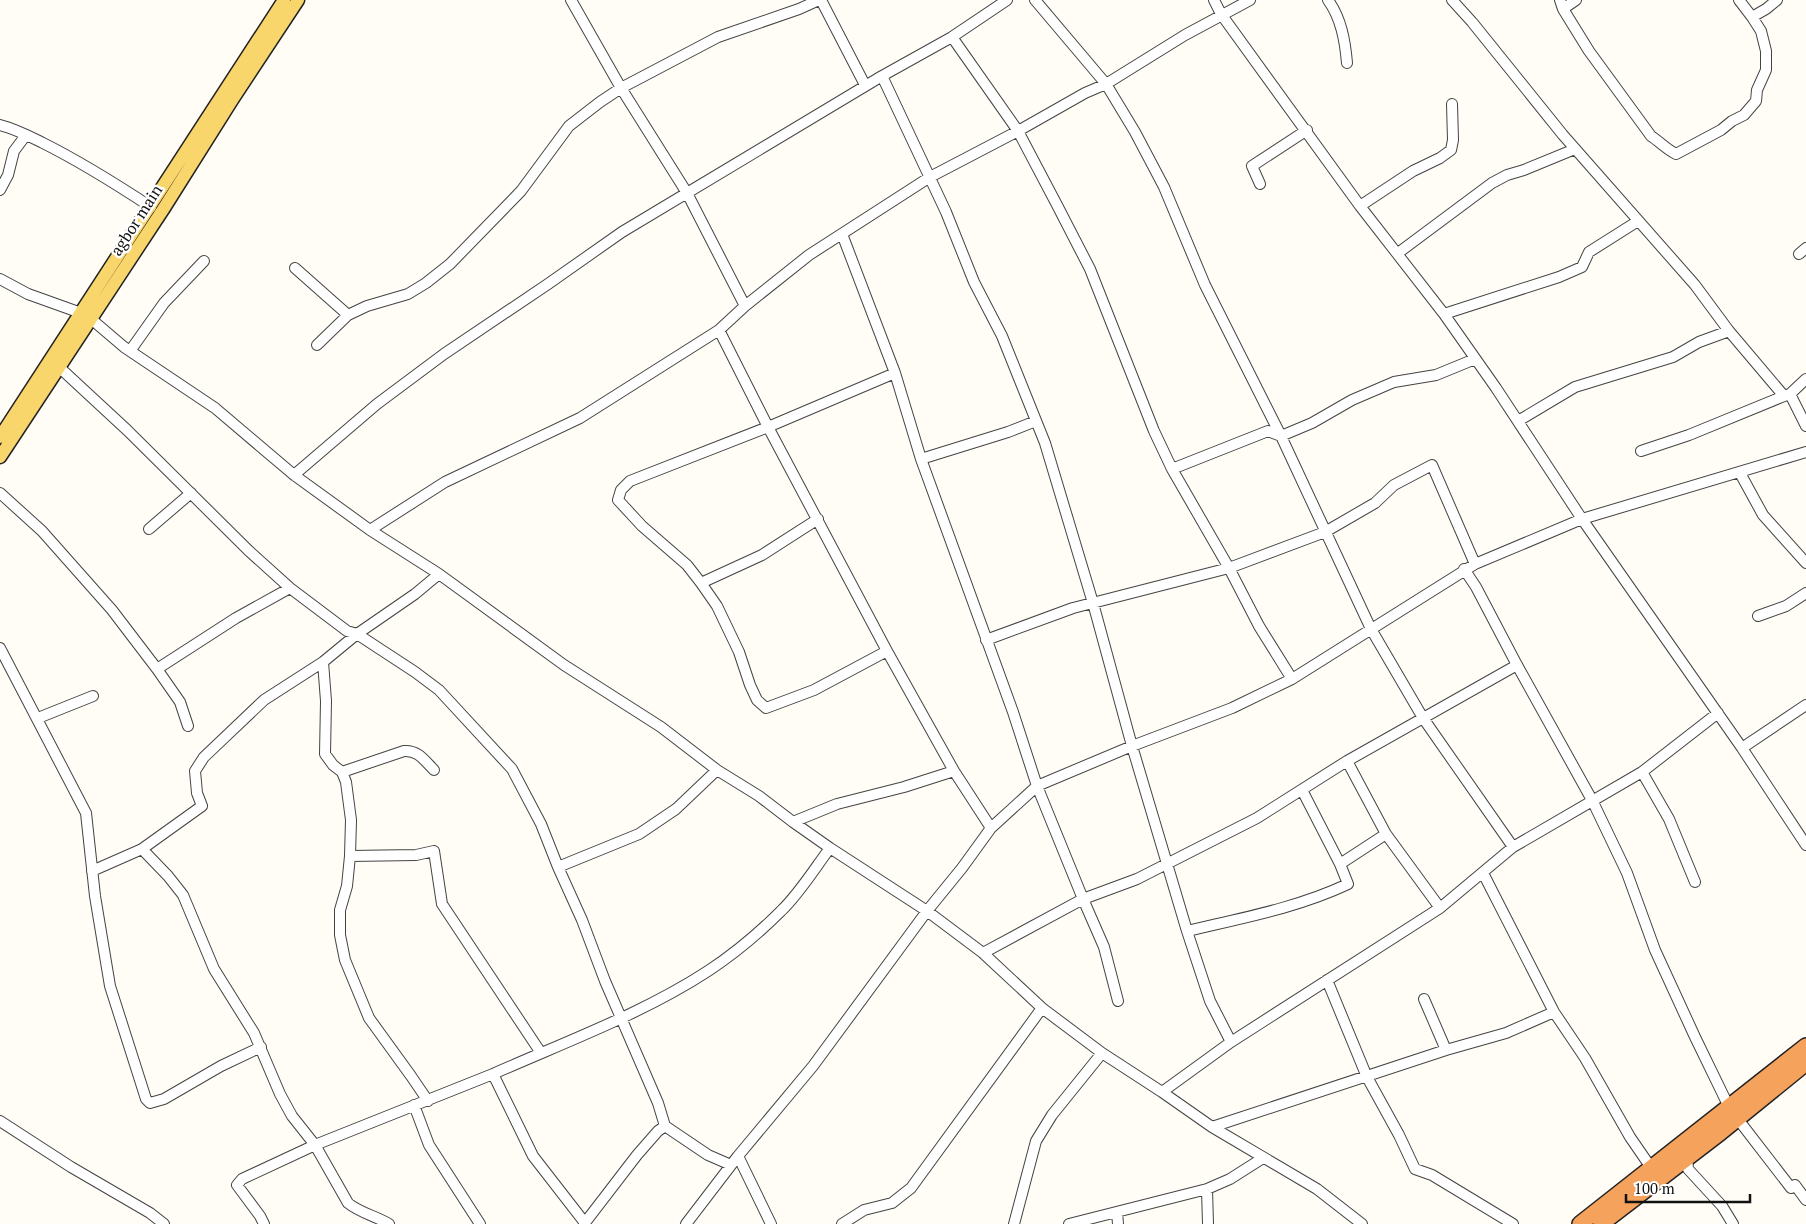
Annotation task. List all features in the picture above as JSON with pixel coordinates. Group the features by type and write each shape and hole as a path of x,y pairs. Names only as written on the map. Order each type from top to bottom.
{"highway":[{"path":"1601,1224 1687,1157 1733,1112 1806,1046"},
{"path":"1580,1224 1652,1169 1806,1063"}],"main road":[{"name":"agbor main","path":"0,437 59,366 150,207 284,0"},
{"name":"agbor main","path":"0,457 28,405 86,316 164,208 298,0"}],"street":[{"path":"570,0 621,88 687,193 745,306"},
{"path":"317,346 348,315 367,306 408,294 426,283 450,264 521,191 569,126 621,88 718,37 820,0 865,86"},
{"path":"294,475 378,404 444,354 622,232 865,86 952,37 1007,0"},
{"path":"1035,0 1106,84 1135,132 1164,187 1205,285 1281,436 1371,628 1424,718 1512,847"},
{"path":"1214,0 1222,14 1360,206 1444,314 1518,421 1582,519 1742,748 1806,846"},
{"path":"370,530 445,482 580,418 719,330 745,306 810,256 930,177 1085,93 1106,84 1185,35 1250,0"},
{"path":"1328,0 1340,22 1347,63"},
{"path":"1452,0 1575,148 1695,285 1729,331 1787,395 1806,426"},
{"path":"1576,0 1561,4 1589,51 1651,136 1676,154 1721,130 1732,121 1744,115 1756,101 1757,90 1766,70 1766,51 1761,31 1739,0"},
{"path":"1752,17 1777,0"},
{"path":"952,37 1018,131 1090,270 1154,431 1172,469 1230,568 1259,626 1292,679"},
{"path":"882,76 930,177 974,282 1002,336 1045,443 1187,930 1210,1001 1232,1042"},
{"path":"1360,206 1414,171 1440,158 1451,150 1453,140 1452,104"},
{"path":"0,126 18,130 66,154 105,176 150,207"},
{"path":"1260,184 1252,166 1307,130"},
{"path":"0,190 8,175 14,151 26,135"},
{"path":"1398,254 1492,183 1507,175 1524,170 1575,148"},
{"path":"1444,314 1559,277 1582,267 1589,252 1638,221"},
{"path":"842,234 895,373 921,459 1037,786 1104,946 1118,1001"},
{"path":"130,351 164,303 204,261"},
{"path":"295,268 348,315"},
{"path":"0,279 28,294 86,316 130,351 215,408 294,475 370,530 439,574 564,665 662,727 717,770 759,796 830,848 927,911 983,953 1042,1008 1102,1053 1212,1127 1317,1189 1362,1224"},
{"path":"719,330 768,427 888,651 954,771 991,828"},
{"path":"1518,421 1575,387 1674,357 1699,342 1729,331"},
{"path":"1172,469 1268,430 1281,436 1312,423 1352,400 1394,382 1436,375 1476,360"},
{"path":"59,366 127,430 249,551 290,588 347,631 357,634 439,690 512,769 541,824 666,1126 708,1155 730,1165"},
{"path":"888,651 814,690 766,708 757,700 739,652 717,606 701,583 687,565 642,526 618,500 621,490 630,481 768,427 895,373"},
{"path":"1641,451 1689,435 1787,395 1806,379"},
{"path":"921,459 1008,432 1036,421"},
{"path":"686,1224 730,1165 813,1066 927,911 991,828 1037,786 1132,746 1232,708 1292,679 1464,569 1475,564 1582,519 1806,452"},
{"path":"986,640 1073,608 1230,568 1325,532 1375,504 1394,485 1432,465 1475,564"},
{"path":"1740,473 1763,515 1806,563"},
{"path":"0,493 42,531 112,610 180,702 188,726"},
{"path":"149,528 191,493"},
{"path":"701,583 762,555 818,519"},
{"path":"1464,569 1476,587 1592,800 1627,874 1655,950 1695,1037 1733,1112 1806,1200"},
{"path":"92,871 142,849 202,806 197,793 195,771 204,757 264,700 323,662 357,634 415,594 439,574"},
{"path":"157,669 236,618 290,588"},
{"path":"1758,616 1786,606 1806,593"},
{"path":"0,648 86,813 92,871 110,986 146,1099 150,1103 164,1098 261,1046"},
{"path":"323,662 326,701 325,754 333,765 342,772 346,782 351,820 347,886 340,910 340,935 345,960 369,1018 428,1101"},
{"path":"983,953 1083,899 1137,879 1257,818 1347,761 1517,665"},
{"path":"38,718 92,696"},
{"path":"1742,748 1806,705"},
{"path":"1162,1092 1232,1042 1440,908 1512,847 1642,772 1718,714"},
{"path":"342,772 404,751 417,753 434,770"},
{"path":"1347,761 1386,834 1440,908"},
{"path":"558,867 639,834 676,810 717,770"},
{"path":"793,822 837,804 904,787 954,771"},
{"path":"1642,772 1669,819 1695,882"},
{"path":"1187,930 1284,908 1324,895 1348,884 1340,864 1302,790"},
{"path":"1340,864 1386,834"},
{"path":"264,1224 236,1185 242,1179 258,1170 315,1146 493,1074 622,1018 663,998 708,971 741,947 783,909 830,848"},
{"path":"142,849 183,895 214,969 261,1046 280,1094 292,1116 315,1146 348,1203 356,1210 389,1224"},
{"path":"350,856 416,855 434,851 442,904 541,1053"},
{"path":"1483,873 1554,1012 1585,1058 1630,1137 1652,1169"},
{"path":"1327,980 1367,1077 1399,1135 1415,1169 1432,1175 1513,1224"},
{"path":"1424,999 1446,1050"},
{"path":"842,1224 864,1210 892,1203 911,1188 1042,1008"},
{"path":"1212,1127 1446,1050 1506,1033 1554,1012"},
{"path":"1014,1224 1036,1140 1052,1115 1102,1053"},
{"path":"493,1074 533,1156 584,1224 637,1155 658,1131 666,1126"},
{"path":"414,1105 429,1145 480,1224"},
{"path":"0,1121 71,1167 150,1213 164,1224"},
{"path":"738,1156 771,1224"},
{"path":"1687,1157 1688,1169 1722,1206 1733,1224"},
{"path":"1069,1224 1208,1189 1230,1179 1262,1158"},
{"path":"1208,1189 1208,1224"},
{"path":"1117,1212 1118,1224"}]}
